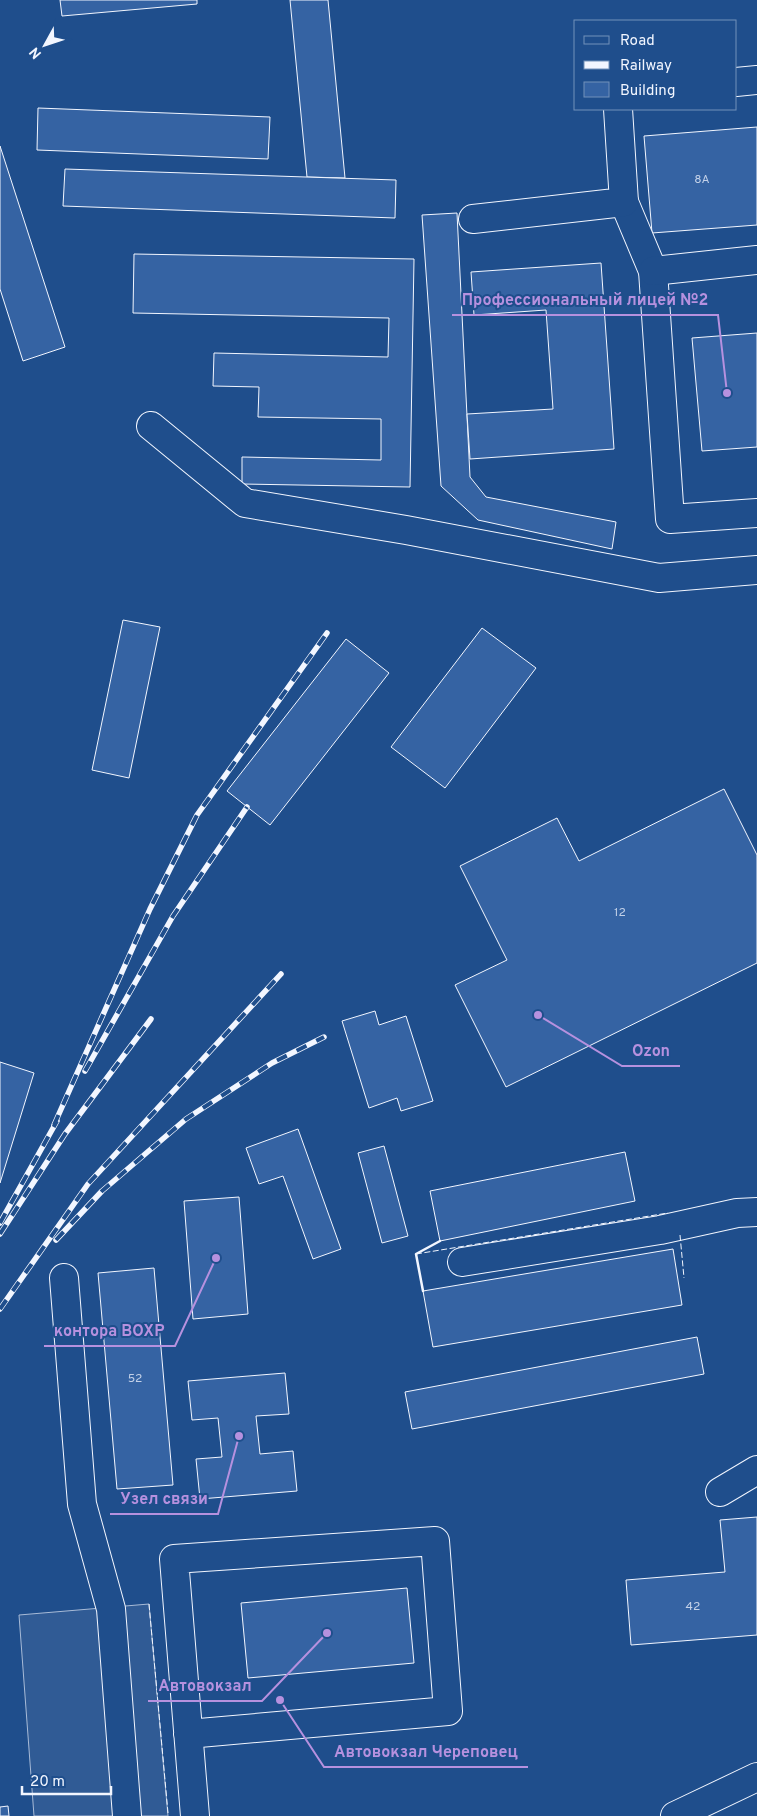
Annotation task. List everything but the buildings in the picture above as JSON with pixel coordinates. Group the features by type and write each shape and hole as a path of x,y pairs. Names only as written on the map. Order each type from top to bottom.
{"street":[{"path":"737,82 757,80"},
{"path":"618,110 624,202 653,271 670,519 757,513"},
{"path":"473,218 624,202"},
{"path":"653,271 757,260"},
{"path":"151,426 245,502 406,530 659,578 757,570"},
{"path":"462,1262 660,1230 678,1224 737,1212 757,1212"},
{"path":"64,1278 82,1504 111,1609 127,1816"},
{"path":"720,1492 757,1470"},
{"path":"188,1734 448,1711 435,1541 174,1559 188,1734 195,1816"},
{"path":"675,1816 757,1777"}],"shaded area":[{"path":"149,1604 168,1816 34,1816 19,1615"}],"railway":[{"path":"54,1125 150,909 197,815 327,633"},
{"path":"85,1071 173,916 247,807"},
{"path":"0,1309 88,1184 281,974"},
{"path":"0,1234 65,1134 151,1019"},
{"path":"56,1240 102,1191 186,1119 272,1063 324,1037"},
{"path":"0,1223 57,1121"}],"fence":[{"path":"416,1254 668,1213"},
{"path":"680,1235 684,1278"},
{"path":"149,1604 168,1813"}],"wall":[{"path":"423,1291 416,1254 440,1241"}],"place":[{"name":"Профессиональный лицей №2","path":"727,393"},
{"name":"Ozon","path":"538,1015"},
{"name":"контора ВОХР","path":"216,1258"},
{"name":"Узел связи","path":"239,1436"},
{"name":"Автовокзал","path":"327,1633"},
{"name":"Автовокзал Череповец","path":"280,1700"}]}
